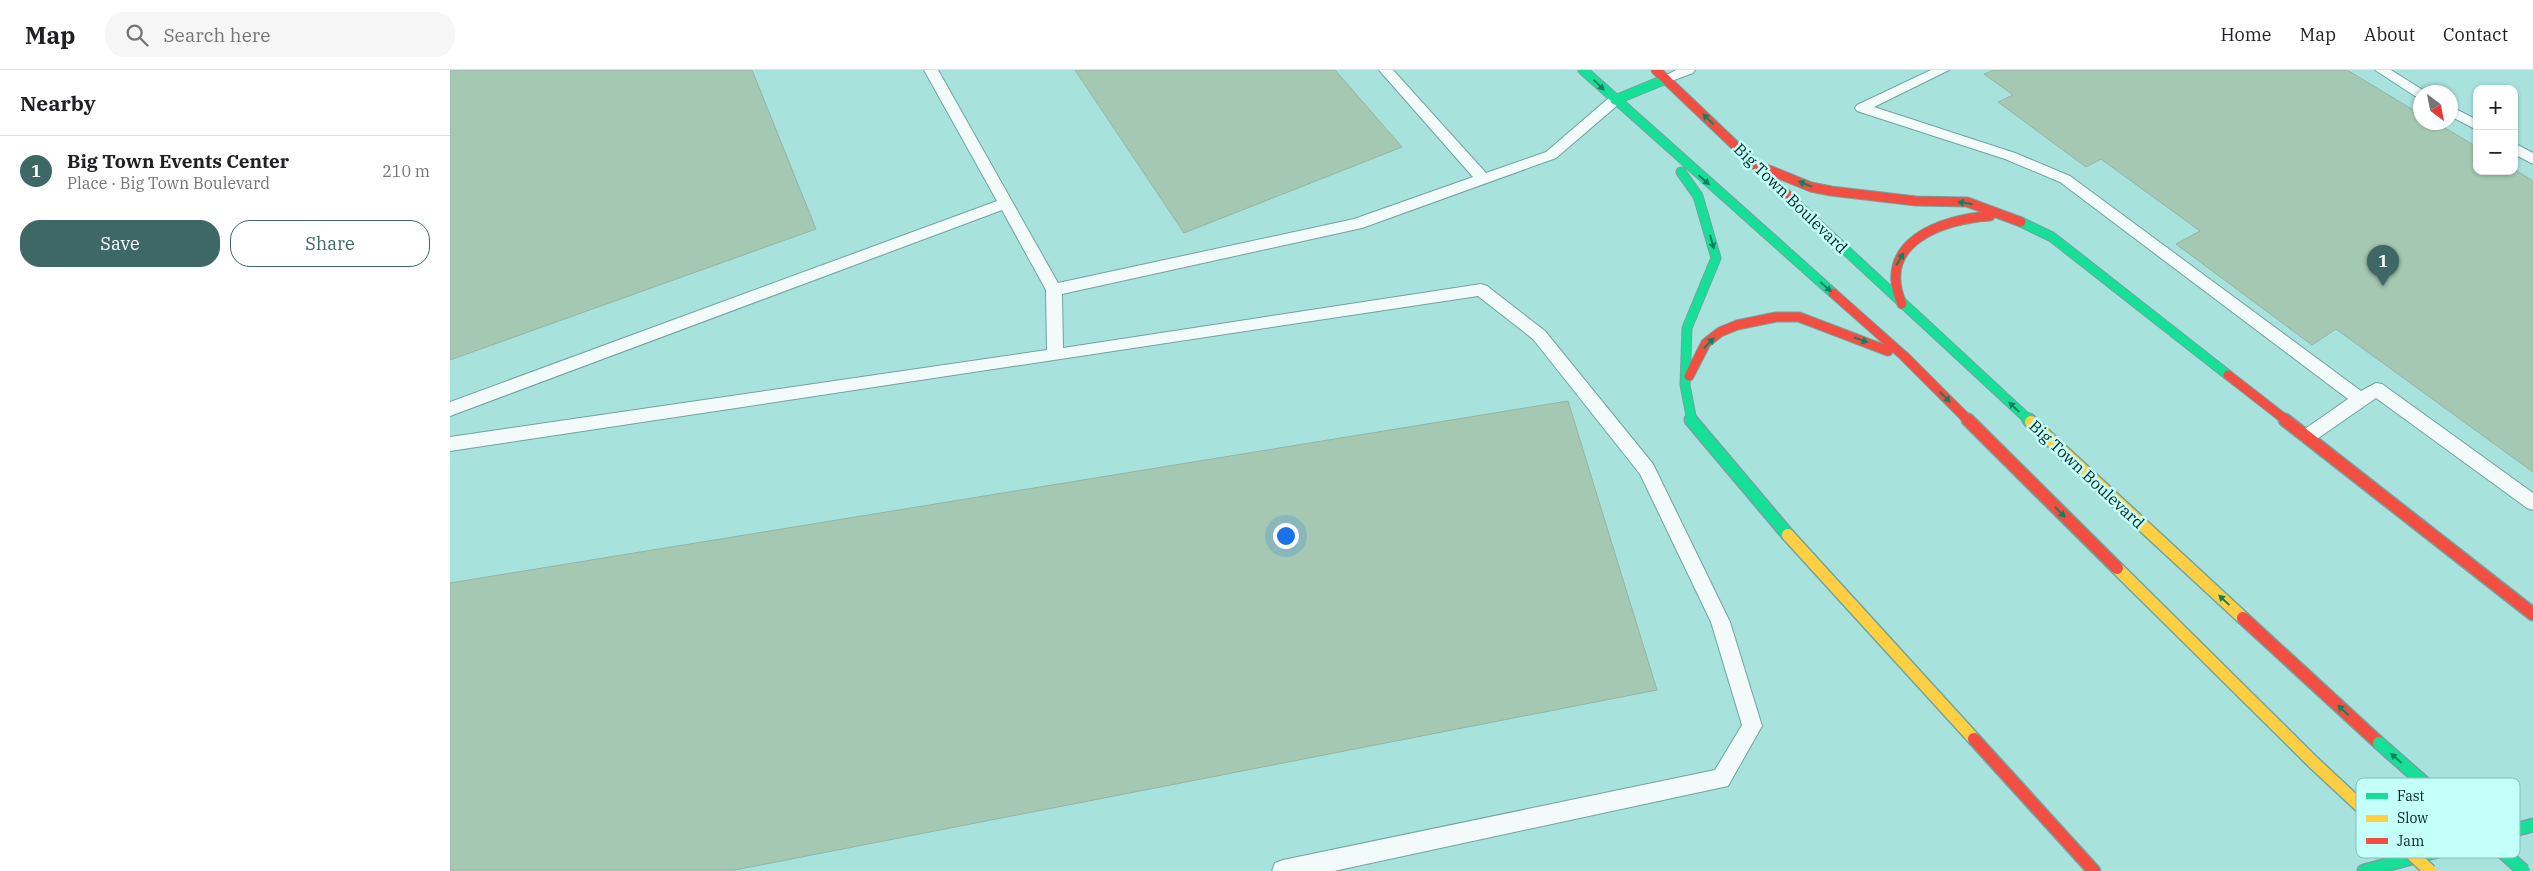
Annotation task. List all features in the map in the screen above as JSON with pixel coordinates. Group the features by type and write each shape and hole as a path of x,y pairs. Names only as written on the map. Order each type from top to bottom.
{"main road":[{"path":"1584,70 1657,138 1904,356 2314,763 2356,802"},
{"path":"1615,100 1661,74"},
{"name":"Big Town Boulevard","path":"1661,74 1902,304 2419,778"},
{"path":"1657,138 1698,196 1716,258 1687,328 1685,385 1690,419 1787,534 2094,871"},
{"path":"1756,165 1831,191 1916,201 1967,202 2028,224 2052,236 2085,260 2533,614"},
{"path":"1902,304 1894,286 1894,268 1904,250 1922,235 1963,217 1983,215 2028,224"},
{"path":"1685,385 1706,343 1720,332 1737,325 1776,317 1799,318 1904,356"},
{"path":"2520,829 2533,825"},
{"path":"2364,871 2412,858"},
{"path":"2416,858 2430,871"},
{"name":"Big Town Boulevard","path":"2509,858 2524,871"}],"lane":[{"path":"931,70 1054,290 1055,355"},
{"path":"1386,70 1483,179"},
{"path":"1661,74 1688,70"},
{"path":"1942,70 1862,108 2010,156 2064,179 2360,400"},
{"path":"2382,70 2413,89"},
{"path":"1054,290 1357,224 1551,155 1615,100"},
{"path":"2458,115 2473,124"},
{"path":"2518,150 2533,159"},
{"path":"450,409 1005,203"},
{"path":"450,444 1481,290 1539,335 1647,468 1720,622 1752,726 1721,779 1283,871"},
{"path":"2308,436 2376,389 2533,503"}],"building":[{"path":"450,70 752,70 816,229 450,360"},
{"path":"1075,70 1335,70 1402,147 1184,233"},
{"path":"1994,70 2347,70 2413,110 2413,130 2448,130 2473,145 2473,175 2518,175 2518,172 2533,181 2533,472 2336,329 2312,345 2176,244 2200,231 2101,159 2086,167 1998,102 2013,95 1984,74"},
{"path":"1568,401 1657,690 730,871 450,871 450,583"}],"traffic: fast":[{"path":"1583,70 1833,293"},
{"path":"1615,100 1666,79"},
{"path":"1681,172 1698,196 1716,258 1687,328 1685,385 1690,419 1788,535"},
{"path":"2021,222 2052,237 2228,375"},
{"path":"1825,231 2031,422"},
{"path":"2379,743 2419,778"},
{"path":"2520,829 2533,825"},
{"path":"2364,871 2412,858"},
{"path":"2509,858 2524,871"}],"traffic: slow":[{"path":"2031,422 2243,618"},
{"path":"1788,535 1974,739"},
{"path":"2117,568 2314,763"},
{"path":"2314,763 2356,802"},
{"path":"2416,858 2430,871"}],"traffic: jam":[{"path":"1656,70 1825,231"},
{"path":"1769,170 1811,187 1831,191 1916,201 1967,202 2021,222"},
{"path":"1902,304 1895,286 1894,274 1898,260 1906,248 1931,230 1946,224 1990,216"},
{"path":"1833,293 1904,356 2117,568"},
{"path":"1689,376 1706,343 1720,332 1737,325 1776,317 1799,317 1888,351"},
{"path":"2228,375 2533,614"},
{"path":"2243,618 2379,743"},
{"path":"1974,739 2094,871"}],"place":[{"name":"Big Town Events Center","path":"2383,286"}]}
